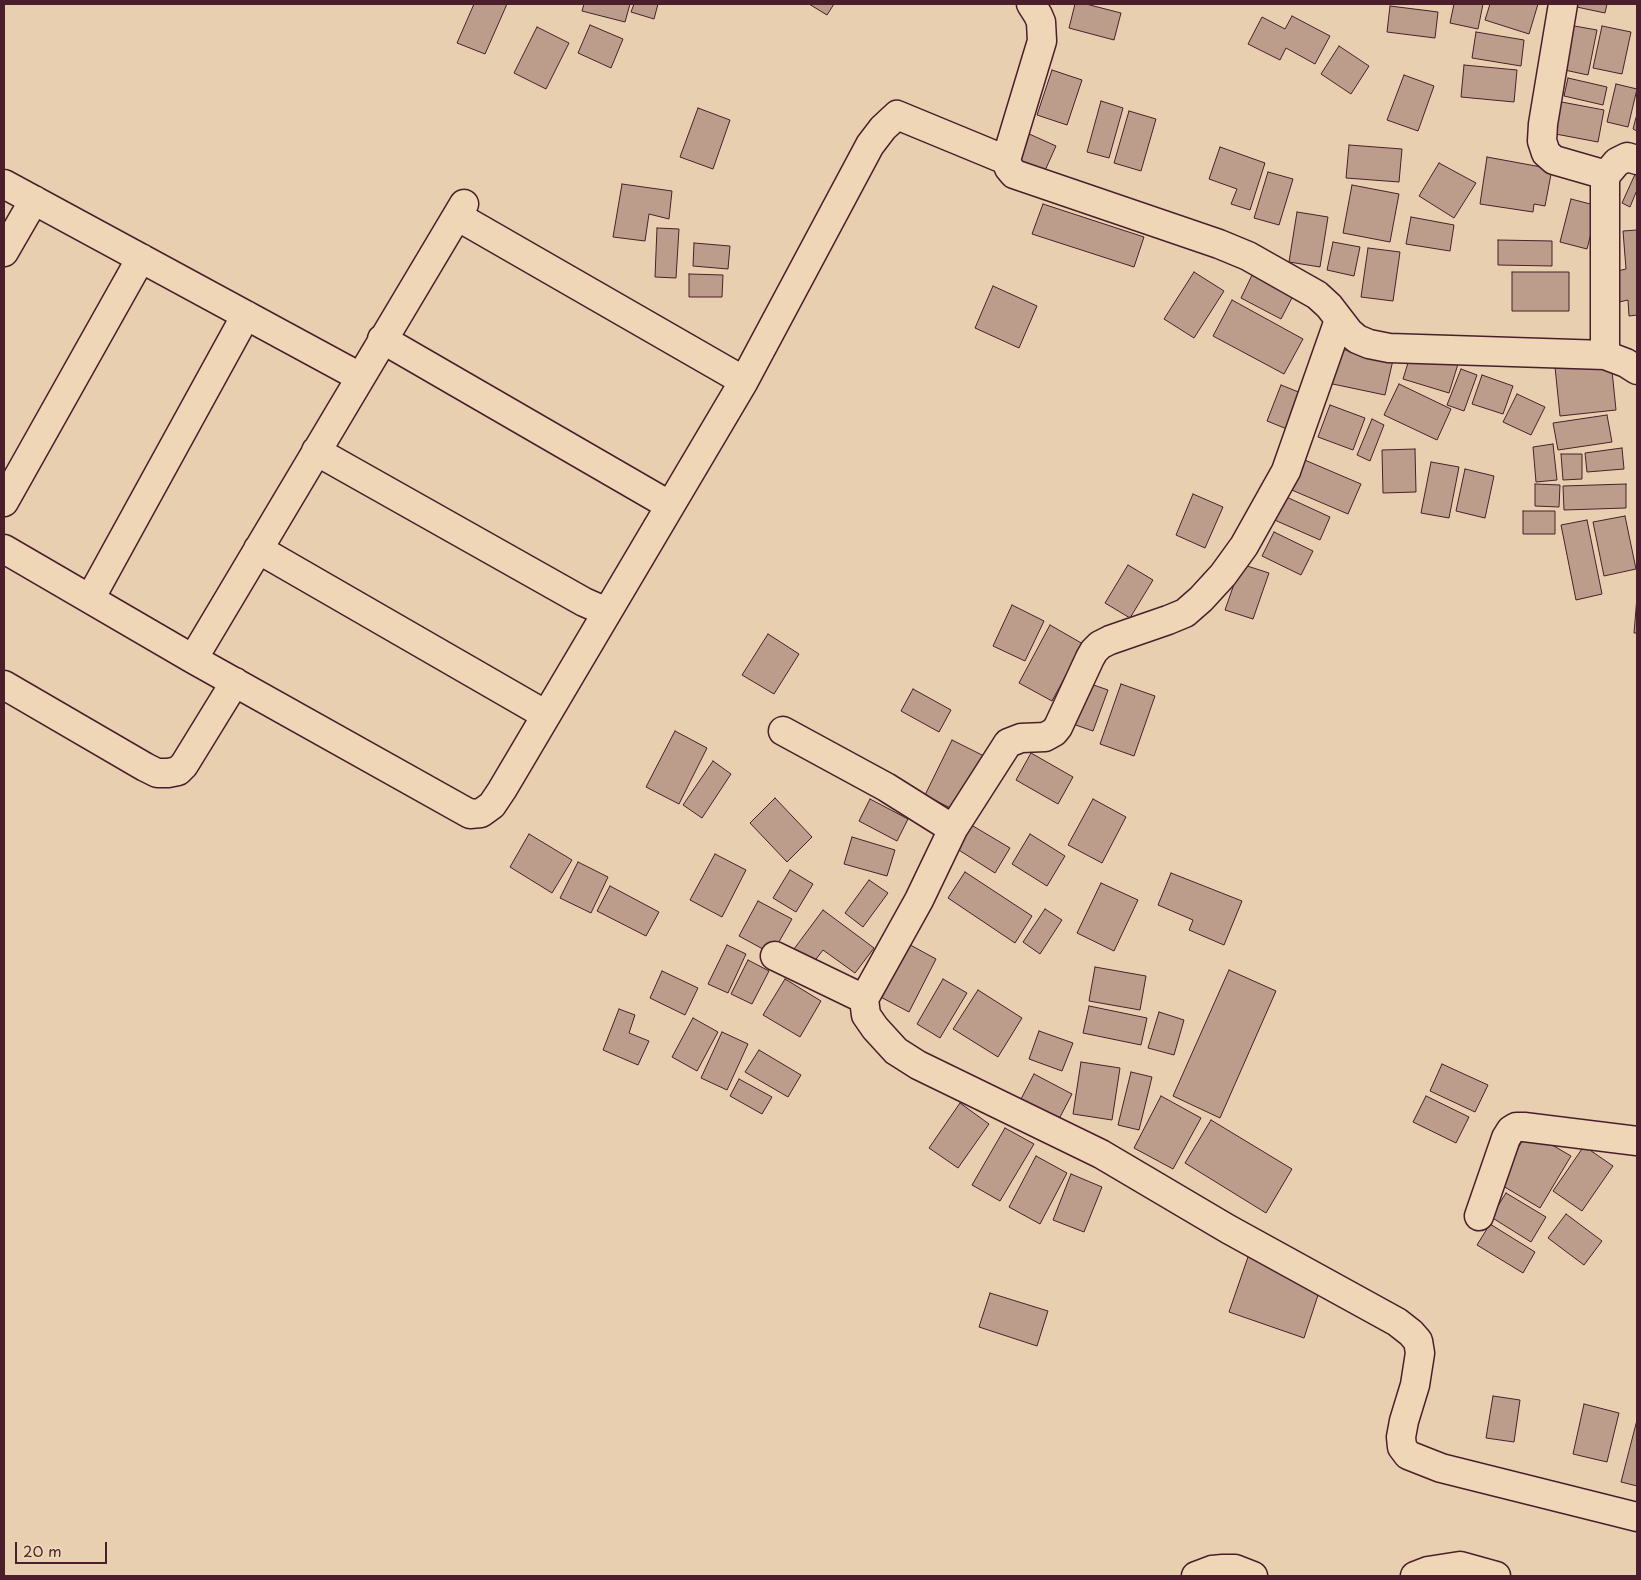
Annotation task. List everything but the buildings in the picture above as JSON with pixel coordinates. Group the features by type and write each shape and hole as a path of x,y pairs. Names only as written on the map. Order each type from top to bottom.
{"street":[{"path":"1031,4 1041,22 1042,41 1006,160 1008,168 1014,174 1220,244 1248,256 1317,295 1329,306 1349,332 1357,339 1369,344 1389,348 1605,355 1626,363 1637,370"},
{"path":"1563,4 1543,124 1542,141 1546,153 1554,160 1606,175"},
{"path":"4,549 193,659 470,814 481,813 492,805 502,790 744,381 870,145 883,128 897,115 1006,160"},
{"path":"1605,355 1604,200 1606,175 1622,159 1627,157 1637,160"},
{"path":"4,184 360,377"},
{"path":"4,252 34,200"},
{"path":"193,659 460,210 744,381"},
{"path":"4,502 141,258"},
{"path":"90,599 246,315"},
{"path":"1339,320 1286,471 1244,546 1223,575 1201,599 1184,613 1100,645 1090,658 1054,732 1045,737 1021,738 1008,742 953,829 919,900 864,999 866,1015 896,1050 918,1065 1101,1154 1411,1333 1418,1341 1420,1353 1415,1385 1401,1437 1402,1447 1408,1455 1441,1468 1637,1517"},
{"path":"382,339 669,505"},
{"path":"316,451 584,602 607,612"},
{"path":"258,549 546,715"},
{"path":"4,685 145,767 157,773 168,773 178,771 184,765 235,682"},
{"path":"783,731 886,787 953,829"},
{"path":"775,956 864,999"},
{"path":"1479,1216 1506,1138 1511,1130 1516,1127 1637,1141"},
{"path":"1415,1576 1428,1571 1460,1566 1496,1576"},
{"path":"1196,1576 1212,1570 1235,1569 1253,1576"}]}
